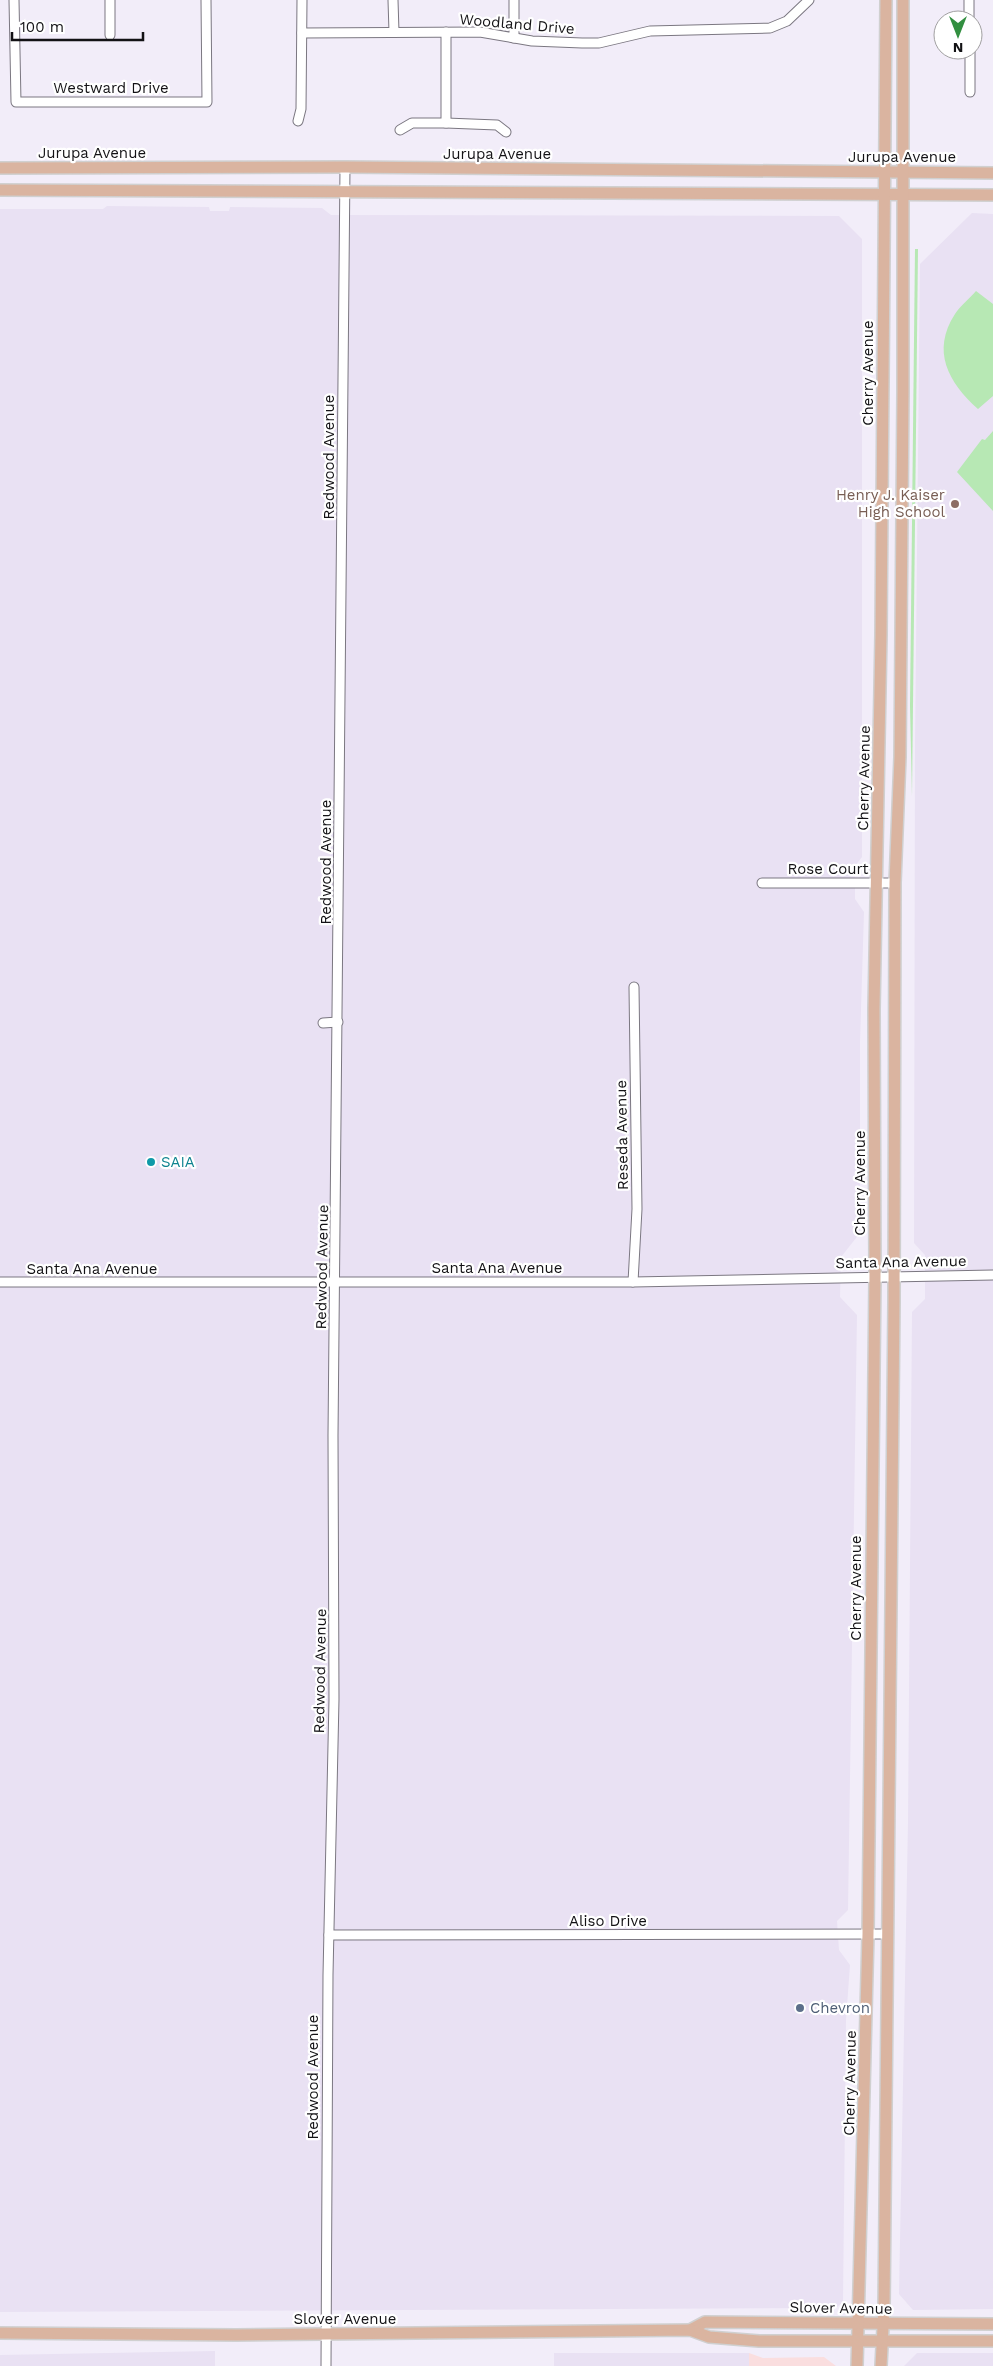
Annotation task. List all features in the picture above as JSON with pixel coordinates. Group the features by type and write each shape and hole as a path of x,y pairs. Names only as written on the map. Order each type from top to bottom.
{"main road":[{"name":"Cherry Avenue","path":"857,2366 868,1934 875,1276 874,1008 878,883 886,0"},
{"path":"881,2366 894,1275 895,883 900,757 904,194 903,0"},
{"name":"Jurupa Avenue","path":"0,168 345,167 993,173"},
{"path":"0,190 993,195"},
{"name":"Slover Avenue","path":"690,2330 705,2322 993,2324"},
{"name":"Slover Avenue","path":"0,2333 326,2334 690,2330 709,2337 760,2340 993,2341"}],"street":[{"name":"Westward Drive","path":"14,0 16,102 206,102 206,0"},
{"path":"110,0 110,35"},
{"path":"298,121 301,110 302,0"},
{"path":"393,0 394,32"},
{"path":"514,0 514,38"},
{"name":"Woodland Drive","path":"302,32 480,32 552,43 600,42 658,31 764,29 787,21 810,0"},
{"path":"446,32 446,123"},
{"path":"970,60 970,92"},
{"path":"400,130 412,123 446,123 497,125 506,132"},
{"name":"Redwood Avenue","path":"326,2366 329,1935 334,1690 334,1432 345,167"},
{"name":"Rose Court","path":"762,883 895,883"},
{"name":"Reseda Avenue","path":"633,1282 637,1209 634,988"},
{"path":"323,1023 338,1022"},
{"name":"Santa Ana Avenue","path":"0,1282 633,1282 894,1275 993,1275"},
{"name":"Aliso Drive","path":"329,1935 887,1934"}],"shaded area":[{"path":"107,206 209,207 210,211 229,211 230,207 322,208 331,215 839,216 862,239 862,857 855,866 855,899 864,912 860,1042 860,1233 841,1257 840,1297 857,1315 848,1910 837,1921 839,1950 850,1965 846,2020 843,2302 836,2308 0,2312 0,209 103,209"},
{"path":"972,213 993,214 993,2309 913,2310 899,2294 908,1822 912,1312 925,1299 925,1255 914,1243 915,745 920,264"},
{"path":"215,2351 215,2366 0,2366 0,2355"},
{"path":"554,2353 749,2353 749,2366 554,2366"},
{"path":"749,2353 763,2358 824,2357 836,2366 749,2366"},
{"path":"917,2353 993,2353 993,2366 904,2366"}],"green space":[{"path":"915,249 918,249 912,797 910,706"},
{"path":"976,291 993,304 993,396 978,409 967,399 951,377 944,353 944,341 955,314"},
{"path":"993,431 993,511 957,472 982,439 985,440"}],"place":[{"name":"Henry J. Kaiser High School","path":"955,504"},
{"name":"SAIA","path":"151,1162"},
{"name":"Chevron","path":"800,2008"}]}
